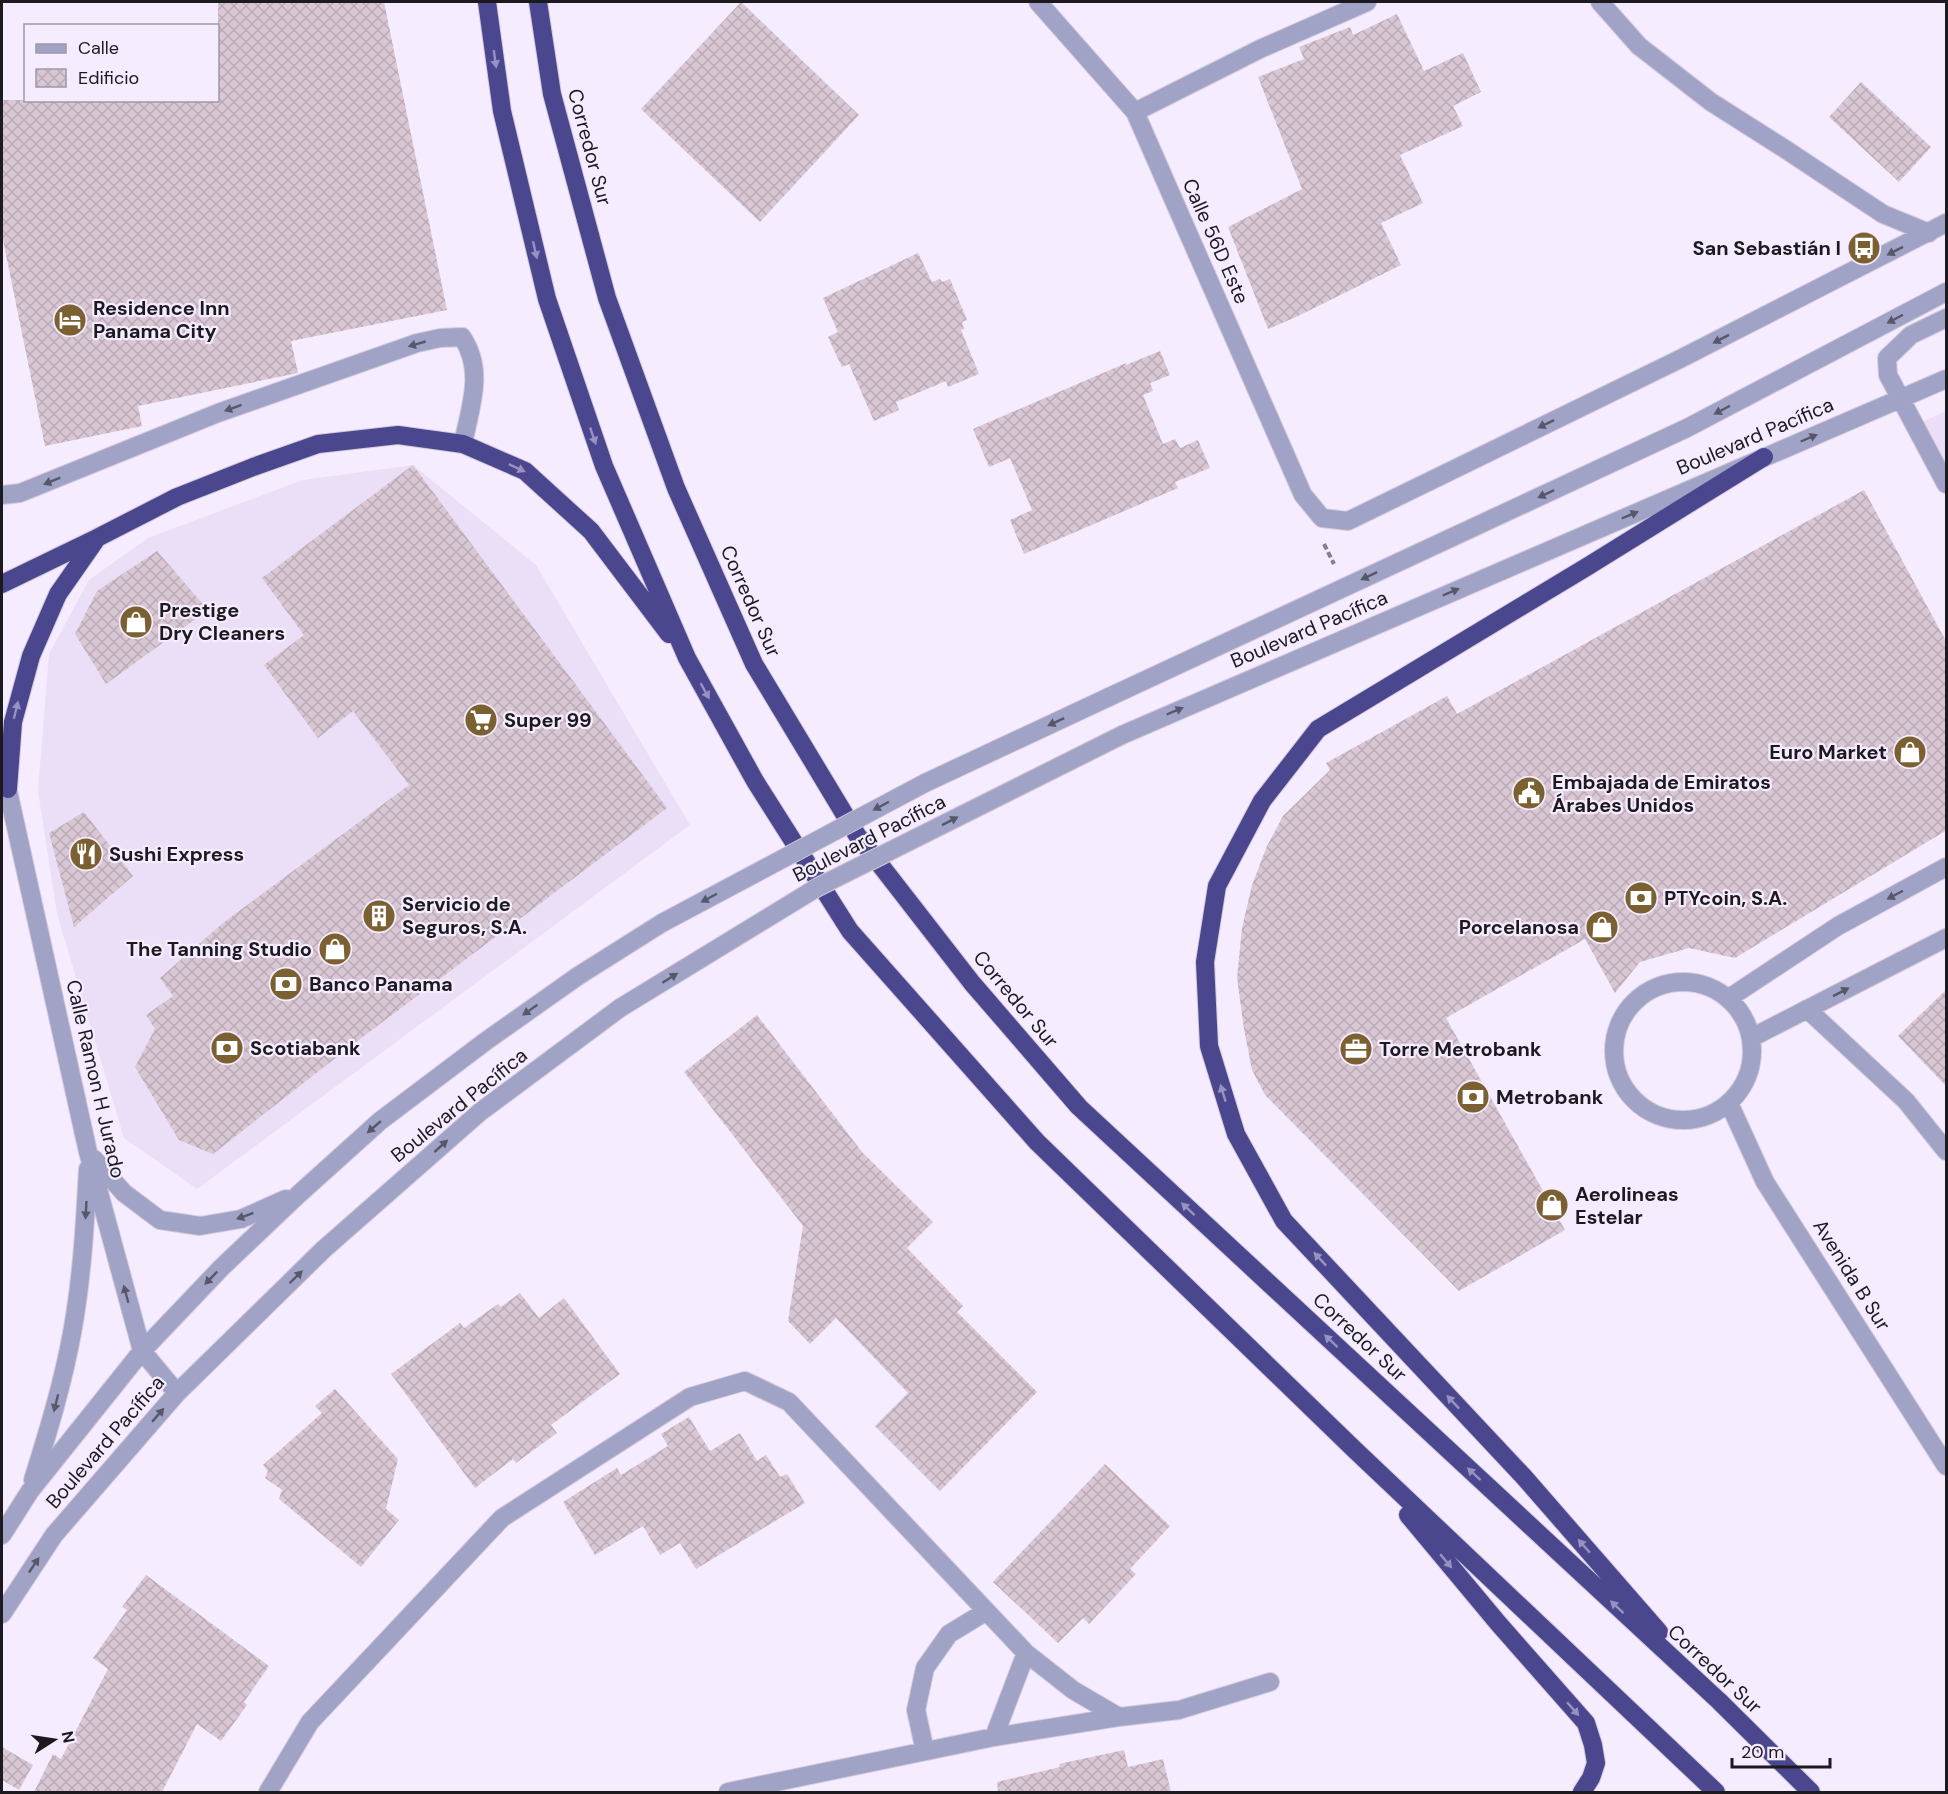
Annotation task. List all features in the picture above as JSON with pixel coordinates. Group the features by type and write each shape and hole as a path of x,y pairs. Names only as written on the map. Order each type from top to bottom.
{"highway":[{"path":"487,2 502,111 547,299 604,466 687,658 755,781 850,932 1038,1142 1356,1451 1716,1792"},
{"name":"Corredor Sur","path":"538,2 552,94 607,298 676,488 754,664 857,835 972,983 1079,1107 1719,1701 1811,1792"},
{"path":"2,584 177,497 253,466 318,444 398,435 463,444 525,471 591,531 687,658"},
{"path":"1719,1701 1524,1477 1284,1221 1236,1134 1209,1046 1205,962 1217,886 1262,801 1318,729 1764,457"},
{"path":"8,789 14,722 30,656 58,594 97,538"},
{"path":"1356,1451 1498,1623 1586,1723 1596,1763 1591,1778 1582,1792"}],"street":[{"name":"Calle 56D Este","path":"1038,2 1135,112 1303,495 1322,518 1348,520 1680,359 1929,233"},
{"path":"1135,112 1260,49 1367,2"},
{"path":"1600,2 1639,46 1711,102 1785,148 1883,214 1929,233 1947,224"},
{"name":"Boulevard Pacífica","path":"2,1535 30,1491 142,1351 221,1268 298,1194 380,1121 486,1041 578,976 662,923 925,783 1687,428 1947,292"},
{"path":"1947,318 1911,335 1887,358 1888,375 1947,484"},
{"path":"2,495 20,493 218,413 417,343 440,338 462,337 474,360 476,380 463,444"},
{"name":"Boulevard Pacífica","path":"2,1614 54,1535 177,1393 324,1250 480,1112 620,1008 818,887 1122,735 1947,379"},
{"name":"Calle Ramon H Jurado","path":"2,762 88,1152 142,1351 177,1393"},
{"path":"1728,998 1838,926 1947,867"},
{"path":"1751,1038 1947,938"},
{"path":"1687,981 1709,986 1728,998 1743,1016 1751,1038 1752,1062 1744,1084 1729,1103 1710,1115 1688,1121 1665,1118 1644,1109 1628,1093 1618,1073 1613,1051 1617,1028 1628,1008 1644,993 1665,983 1687,981"},
{"path":"1808,1009 1906,1101 1947,1151"},
{"name":"Avenida B Sur","path":"1729,1103 1766,1182 1947,1467"},
{"path":"88,1152 104,1173 124,1193 160,1220 200,1226 241,1219 298,1194"},
{"path":"30,1491 51,1420 72,1332 84,1242 88,1152"},
{"path":"268,1792 310,1722 502,1518 690,1397 745,1381 789,1402 1026,1653 1073,1690 1119,1717"},
{"path":"925,1751 916,1710 925,1668 949,1634 986,1612"},
{"path":"994,1737 1026,1653"},
{"path":"728,1792 994,1737 1179,1710 1270,1682"}],"shaded area":[{"path":"1946,411 1946,497 1909,428"},
{"path":"413,465 536,565 690,825 197,1189 124,1138 57,914 38,791 49,654 89,580 148,538 303,480"}],"building":[{"path":"218,2 384,2 447,310 291,341 298,373 138,406 142,426 45,446 2,235 2,100 219,102"},
{"path":"741,2 859,115 760,222 641,109"},
{"path":"1397,14 1424,71 1463,53 1481,92 1453,106 1463,126 1400,155 1423,203 1381,223 1401,265 1268,329 1228,227 1302,189 1258,77 1304,59 1299,47 1350,27 1353,35"},
{"path":"1861,82 1931,147 1899,182 1829,117"},
{"path":"918,253 932,282 950,279 967,320 962,322 964,329 961,330 979,374 948,387 946,381 896,402 899,410 874,421 849,364 842,367 828,337 838,332 823,298"},
{"path":"1160,351 1170,375 1150,383 1153,391 1143,395 1163,444 1175,439 1180,448 1198,440 1210,468 1175,482 1178,488 1024,554 1010,520 1032,510 1010,458 989,467 973,429 1126,363 1126,365"},
{"name":"Super 99","path":"413,465 667,808 352,1045 213,1154 179,1140 135,1067 155,1029 146,1015 173,996 160,978 223,923 409,785 353,711 318,738 264,665 304,635 262,578"},
{"path":"1864,490 1947,643 1947,830 1735,958 1689,948 1640,962 1615,993 1585,939 1446,1018 1565,1230 1459,1291 1265,1095 1252,1070 1237,978 1242,928 1252,885 1267,846 1283,816 1330,770 1326,763 1447,696 1457,714"},
{"name":"Prestige Dry Cleaners","path":"157,551 208,610 106,684 75,634 97,591"},
{"name":"Sushi Express","path":"84,812 133,876 74,927 49,833"},
{"path":"1947,989 1947,1087 1898,1036"},
{"path":"757,1015 862,1152 933,1222 907,1248 963,1306 957,1312 1037,1392 940,1491 875,1426 908,1393 836,1318 810,1344 788,1321 803,1226 684,1072"},
{"path":"520,1293 539,1318 564,1298 620,1374 551,1425 557,1433 516,1463 513,1459 475,1488 391,1374 460,1323 464,1328 498,1304 501,1307"},
{"path":"335,1389 398,1459 386,1509 399,1520 361,1567 279,1499 282,1490 265,1478 268,1471 263,1465 322,1413 315,1406"},
{"path":"689,1417 710,1451 740,1433 757,1461 766,1455 780,1477 787,1474 805,1503 696,1569 680,1543 660,1555 643,1526 595,1555 563,1502 617,1468 621,1475 668,1446 661,1434"},
{"path":"1105,1464 1170,1526 1130,1569 1136,1574 1089,1624 1083,1618 1058,1643 993,1582"},
{"path":"146,1575 269,1666 244,1702 247,1705 221,1741 197,1724 162,1792 34,1792 53,1754 61,1759 108,1669 93,1658 127,1610 122,1607"},
{"path":"2,1747 33,1765 19,1790 2,1780"},
{"path":"1124,1750 1128,1767 1163,1759 1171,1792 998,1792 997,1782 1060,1767 1059,1764"}],"place":[{"name":"San Sebastián I","path":"1864,248"},
{"name":"Residence Inn Panama City","path":"70,320"},
{"name":"Prestige Dry Cleaners","path":"136,622"},
{"name":"Super 99","path":"481,720"},
{"name":"Euro Market","path":"1910,752"},
{"name":"Embajada de Emiratos Árabes Unidos","path":"1529,793"},
{"name":"Sushi Express","path":"86,854"},
{"name":"PTYcoin, S.A.","path":"1641,898"},
{"name":"Servicio de Seguros, S.A.","path":"379,916"},
{"name":"Porcelanosa","path":"1602,927"},
{"name":"The Tanning Studio","path":"335,949"},
{"name":"Banco Panama","path":"286,984"},
{"name":"Scotiabank","path":"227,1048"},
{"name":"Torre Metrobank","path":"1356,1049"},
{"name":"Metrobank","path":"1473,1097"},
{"name":"Aerolineas Estelar","path":"1552,1205"}]}
